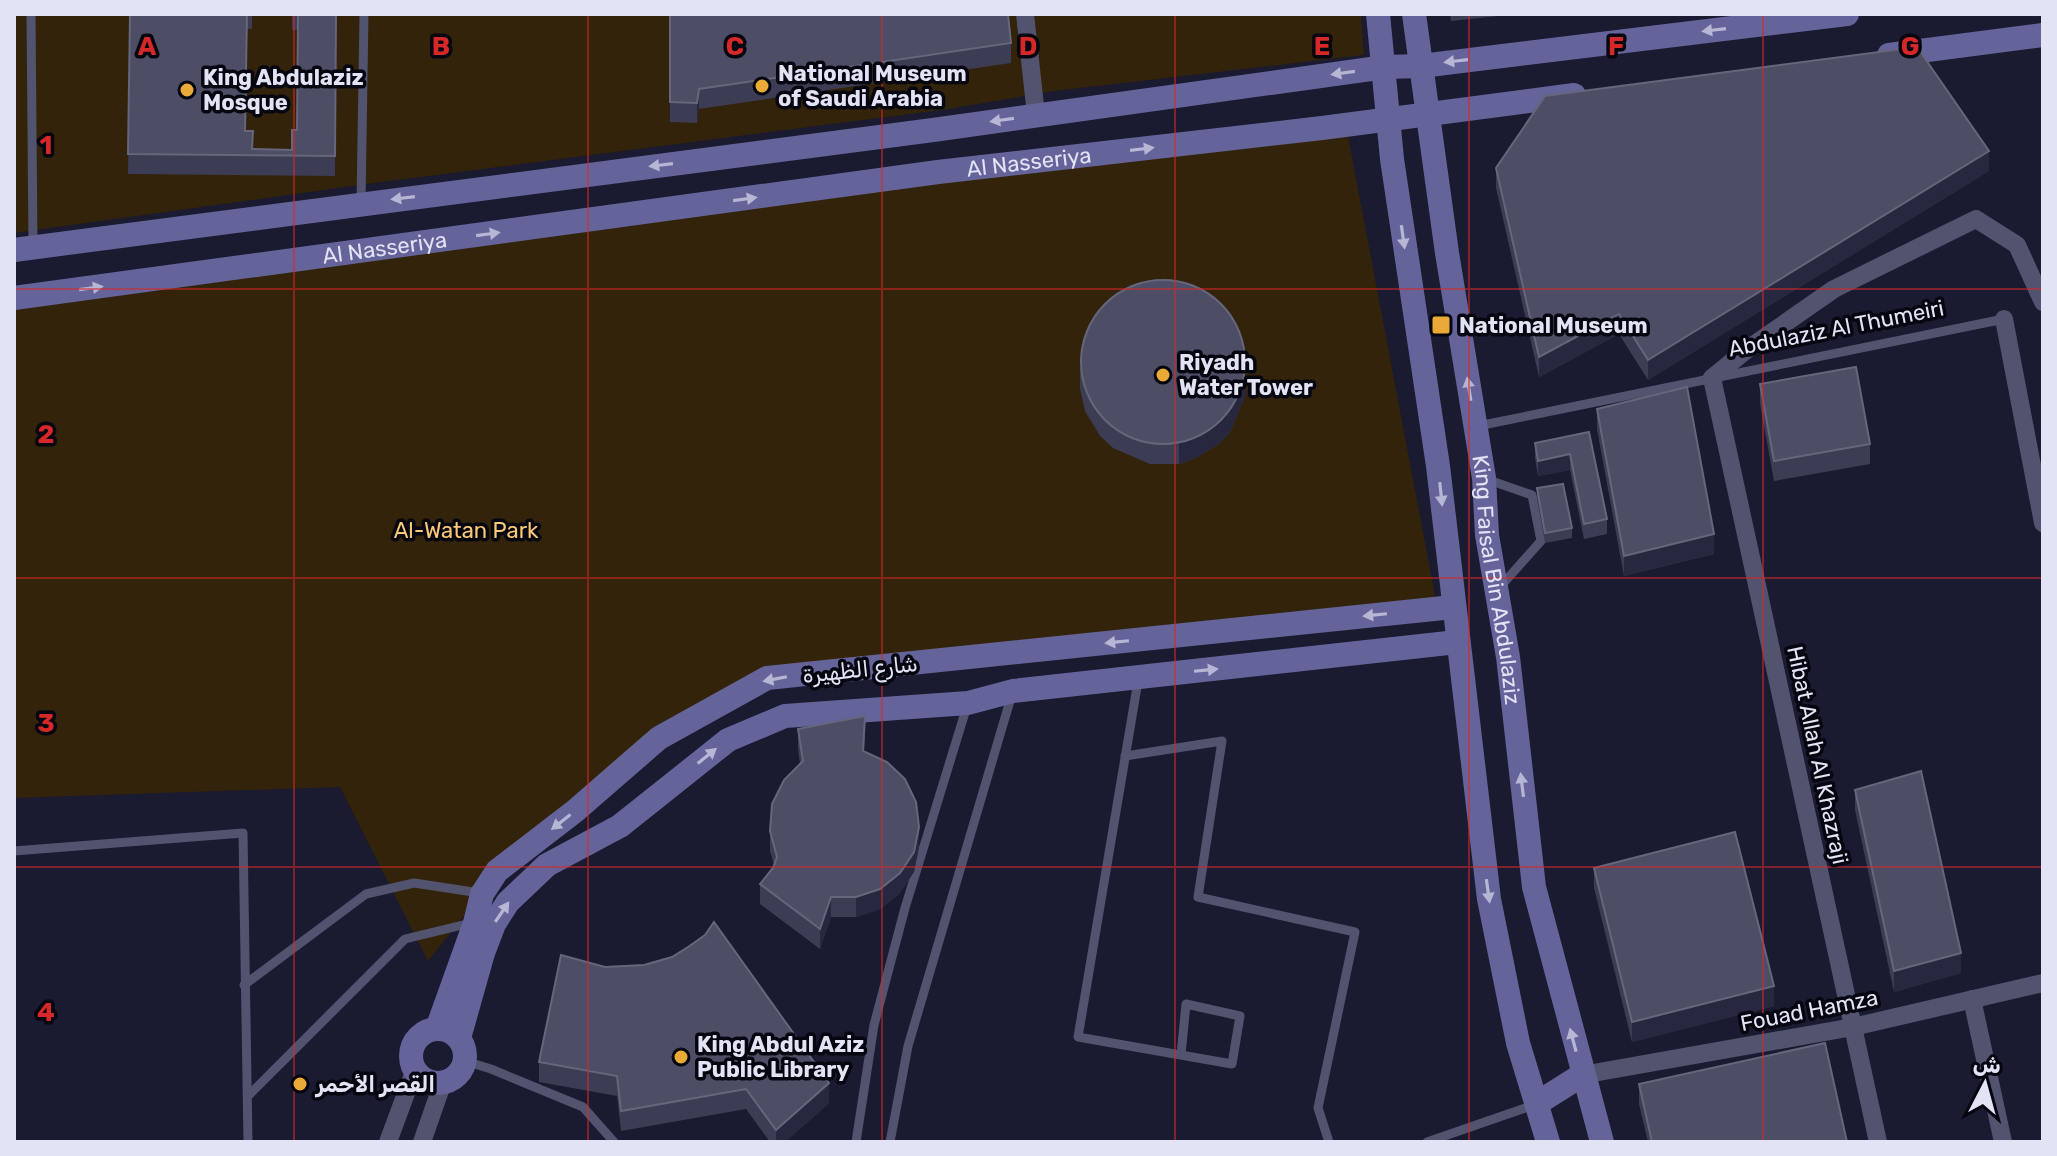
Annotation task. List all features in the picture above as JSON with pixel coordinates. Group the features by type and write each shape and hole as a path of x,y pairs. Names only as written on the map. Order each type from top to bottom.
{"street":[{"path":"1025,14 1036,115"},
{"name":"King Faisal Bin Abdulaziz","path":"1378,14 1392,159 1438,466 1489,899 1518,1043 1548,1142"},
{"name":"King Faisal Bin Abdulaziz","path":"1414,14 1484,478 1487,535 1497,590 1534,887 1602,1142"},
{"name":"Al Nasseriya","path":"24,248 933,130 1385,67 1421,66 1847,14"},
{"path":"1869,57 2043,35"},
{"name":"Al Nasseriya","path":"14,298 938,172 1322,128 1600,91"},
{"path":"933,130 954,131 964,140 966,147 959,165 938,172"},
{"path":"1712,378 1834,289 1976,219 2017,245 2043,302"},
{"name":"Abdulaziz Al Thumeiri","path":"2004,319 2040,494 2043,523"},
{"name":"Hibat Allah Al Khazraji","path":"1712,378 1878,1142"},
{"name":"شارع الظهيرة","path":"422,1142 443,1082 460,1073 453,1043 482,894 497,871 575,811 659,738 767,678 1453,607"},
{"name":"شارع الظهيرة","path":"453,1043 494,924 508,902 547,865 620,826 728,740 785,716 968,703 1013,691 1457,642"},
{"name":"Fouad Hamza","path":"1582,1075 1853,1027 2043,983"},
{"path":"1972,999 2003,1142"},
{"name":"شارع الظهيرة","path":"388,1142 415,1069 411,1055 413,1046 423,1033 453,1043"},
{"path":"415,1069 428,1081 443,1082"},
{"path":"1536,1104 1582,1075"}],"lane":[{"path":"24,248 31,14"},
{"path":"361,203 364,14"},
{"name":"Abdulaziz Al Thumeiri","path":"1475,427 2004,319"},
{"path":"1484,478 1532,495 1541,541 1497,590"},
{"path":"1138,677 1078,1037 1232,1064 1240,1016 1186,1004 1181,1055"},
{"path":"890,1142 908,1046 1013,691"},
{"path":"856,1142 874,1025 905,908 968,703"},
{"path":"1125,756 1222,741 1198,897 1355,932 1318,1108 1329,1142"},
{"path":"14,851 243,833 248,1142"},
{"path":"244,985 366,894 414,883 482,894"},
{"path":"249,1095 405,939 475,923"},
{"path":"453,1043 491,1069 583,1107 614,1142"},
{"path":"1427,1142 1536,1104"}],"green space":[{"path":"14,14 1361,14 1364,55 1054,91 949,109 14,233"},
{"name":"Al-Watan Park","path":"1348,136 1437,606 767,682 659,742 497,875 428,961 340,787 14,798 14,302 937,176"}],"building":[{"name":"King Abdulaziz Mosque","path":"130,14 247,14 245,131 253,131 252,149 292,150 292,130 297,130 298,14 336,14 335,156 128,154"},
{"name":"National Museum of Saudi Arabia","path":"670,14 1008,14 1011,43 699,89 697,103 670,102"},
{"name":"National Museum","path":"1917,47 1989,151 1648,360 1619,314 1539,357 1496,168 1545,96"},
{"name":"Riyadh Water Tower","path":"1163,280 1194,286 1221,304 1239,331 1245,362 1239,393 1221,420 1194,438 1163,444 1132,438 1105,420 1087,393 1081,362 1087,331 1105,304 1132,286"},
{"path":"1856,367 1870,444 1774,461 1760,384"},
{"path":"1687,387 1714,534 1624,556 1597,409"},
{"path":"1589,432 1607,519 1584,524 1570,454 1538,461 1535,443"},
{"path":"1563,484 1572,528 1545,533 1537,488"},
{"path":"865,716 863,751 887,762 905,779 916,802 919,827 914,852 900,873 880,889 856,897 831,897 820,929 760,884 773,868 777,857 770,831 772,804 784,780 803,761 798,729"},
{"path":"1921,771 1961,953 1894,971 1855,790"},
{"path":"1735,832 1774,986 1632,1022 1594,868"},
{"path":"714,922 829,1083 776,1130 746,1089 621,1111 617,1076 539,1062 561,955 605,967 644,965 672,957 705,935"},
{"path":"1825,1043 1847,1142 1652,1142 1639,1084"}],"place":[{"name":"National Museum of Saudi Arabia","path":"762,86"},
{"name":"King Abdulaziz Mosque","path":"187,90"},
{"name":"National Museum","path":"1441,325"},
{"name":"Riyadh Water Tower","path":"1163,375"},
{"name":"King Abdul Aziz Public Library","path":"681,1057"},
{"name":"القصر الأحمر","path":"300,1084"}]}
